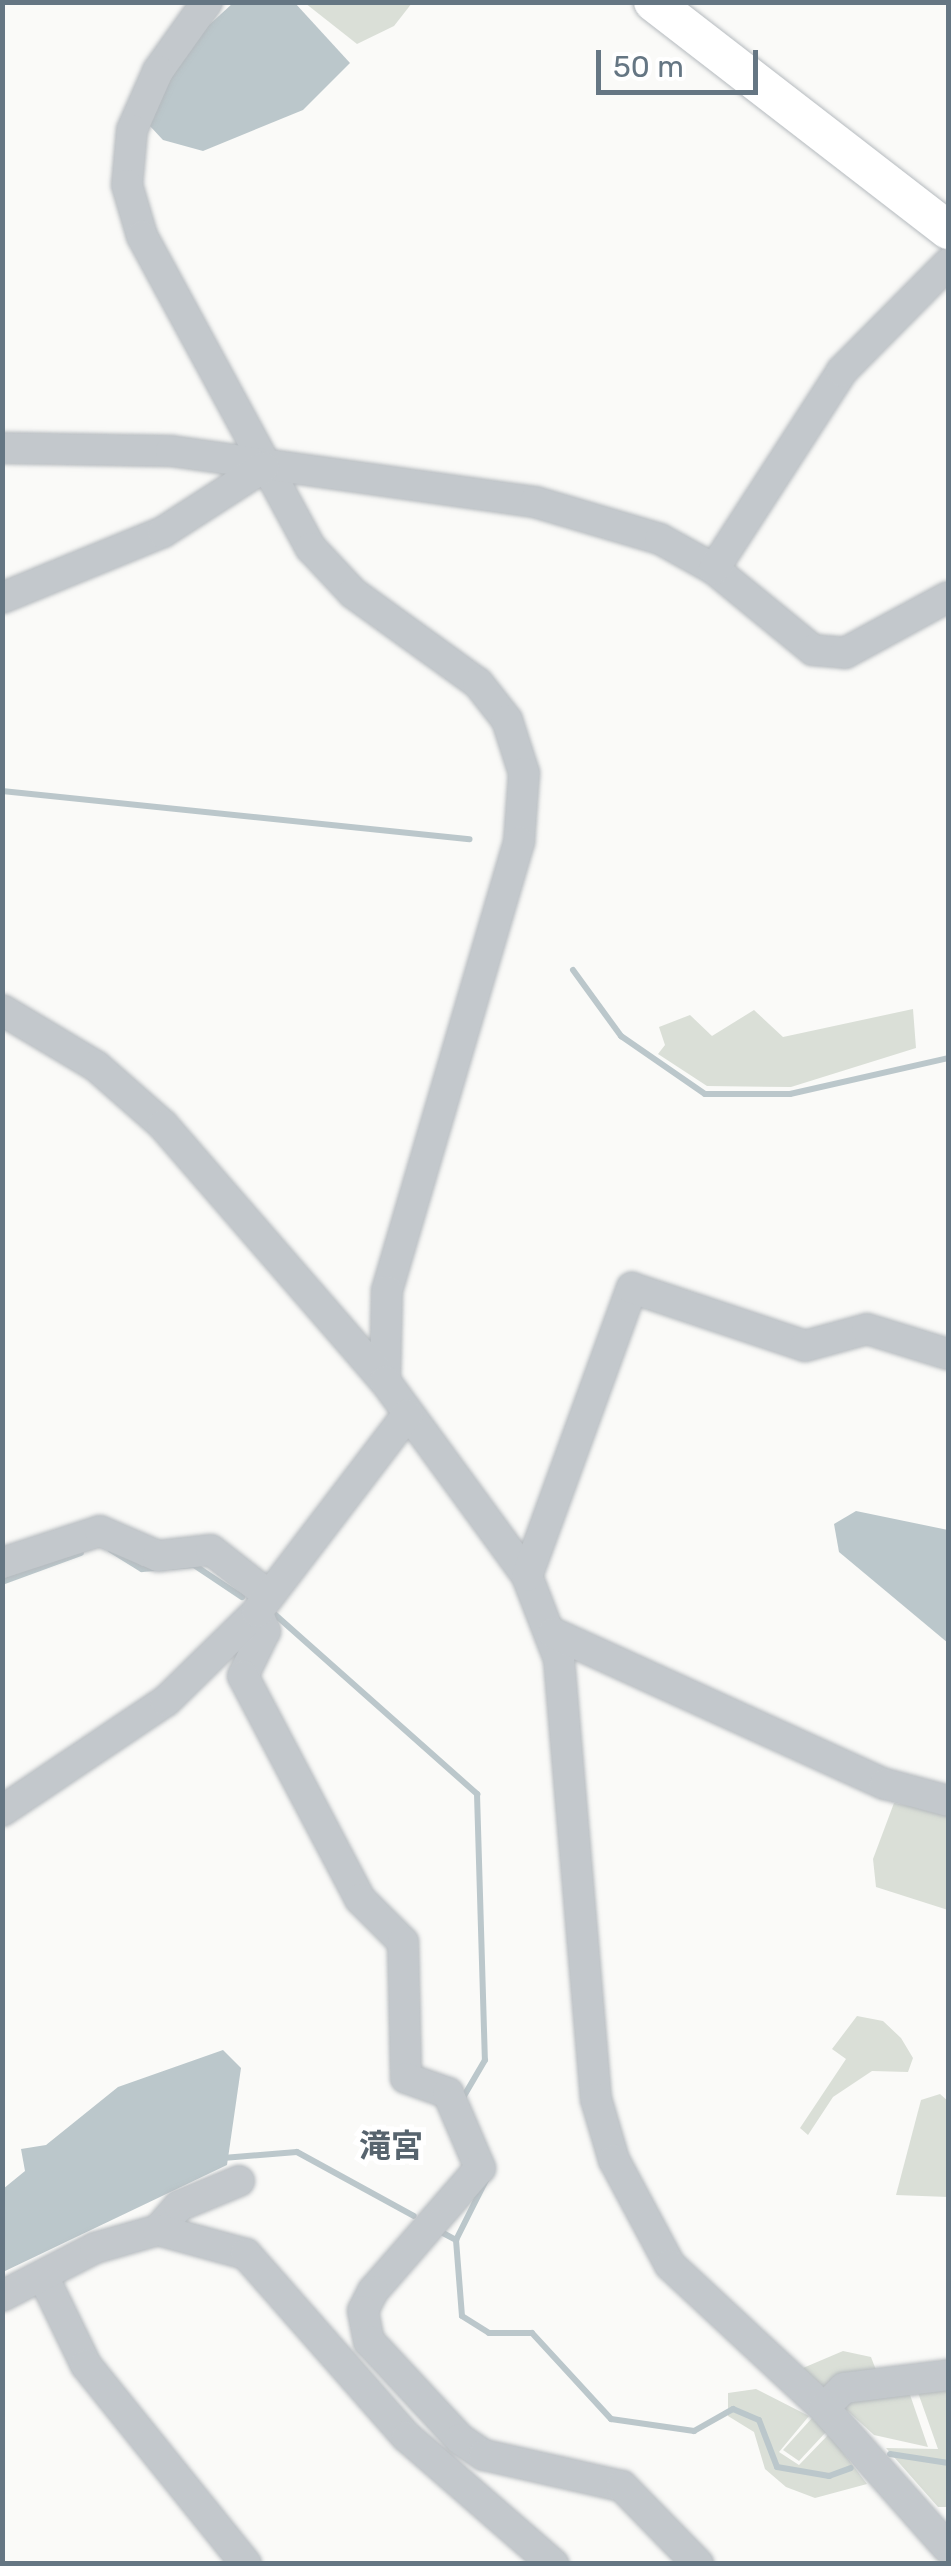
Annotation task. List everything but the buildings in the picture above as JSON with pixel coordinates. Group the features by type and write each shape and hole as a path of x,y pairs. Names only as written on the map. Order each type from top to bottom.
{"main road":[{"path":"652,2 948,230"}],"street":[{"path":"207,2 142,100 126,185 142,236 264,467 334,574 494,700 524,773 519,842 386,1291 385,1381"},
{"path":"714,569 842,371 948,264"},
{"path":"2,448 170,451 535,502 660,539 714,569 813,650 846,653 948,598"},
{"path":"2,598 163,532 264,467"},
{"path":"2,1010 96,1066 163,1125 385,1381 527,1576 553,1633 596,2100 614,2160 670,2266 824,2408 948,2548"},
{"path":"527,1576 632,1288 806,1346 867,1329 948,1354"},
{"path":"2,1811 166,1701 262,1603 407,1415"},
{"path":"2,1564 100,1531 158,1556 211,1550 262,1603 265,1631 243,1676 360,1899 403,1942 406,2078 448,2093 480,2168 373,2291 363,2312 369,2341 460,2440 484,2455 622,2486 698,2564"},
{"path":"553,1633 885,1784 948,1801"},
{"path":"2,2296 158,2230 179,2206 239,2181"},
{"path":"158,2230 246,2254 383,2413 553,2564"},
{"path":"43,2276 86,2364 246,2564"},
{"path":"824,2408 844,2388 948,2376"}],"shaded area":[{"path":"233,3 295,3 350,63 303,110 203,151 163,140 149,125 166,87 197,36"},
{"path":"305,3 412,3 394,26 357,44"},
{"path":"913,1009 916,1048 791,1087 707,1086 658,1054 665,1045 659,1027 690,1015 712,1036 754,1010 783,1037"},
{"path":"856,1511 948,1530 948,1643 839,1552 834,1524"},
{"path":"894,1803 948,1813 948,1910 876,1887 873,1859"},
{"path":"857,2016 883,2021 901,2038 913,2058 908,2072 872,2071 833,2097 808,2135 800,2128 846,2059 832,2049"},
{"path":"223,2050 241,2068 227,2165 3,2272 3,2189 25,2171 21,2149 46,2145 118,2087"},
{"path":"940,2094 948,2101 948,2197 896,2195 921,2100"},
{"path":"843,2351 871,2357 876,2370 828,2391 803,2368"},
{"path":"948,2384 948,2507 938,2507 886,2448 938,2449 916,2387"},
{"path":"756,2389 809,2416 779,2452 799,2465 829,2434 867,2484 815,2498 786,2487 765,2469 754,2432 728,2416 728,2393"},
{"path":"908,2389 928,2447 874,2435 839,2403"},
{"path":"812,2418 826,2432 799,2461 783,2450"}],"waterway":[{"path":"2,791 470,839"},
{"path":"573,970 621,1036 705,1094 790,1094 948,1058"},
{"path":"111,1550 142,1569 194,1565 242,1597"},
{"path":"2,1582 81,1553"},
{"path":"271,1611 477,1794 485,2060 464,2096"},
{"path":"223,2158 297,2152 414,2216"},
{"path":"456,2240 492,2168"},
{"path":"443,2233 456,2240 462,2316 489,2333 532,2333 611,2419 694,2431 733,2409 759,2420 777,2467 829,2476 851,2468"},
{"path":"890,2454 948,2463"}],"district":[{"name":"滝宮","path":"391,2146"}]}
